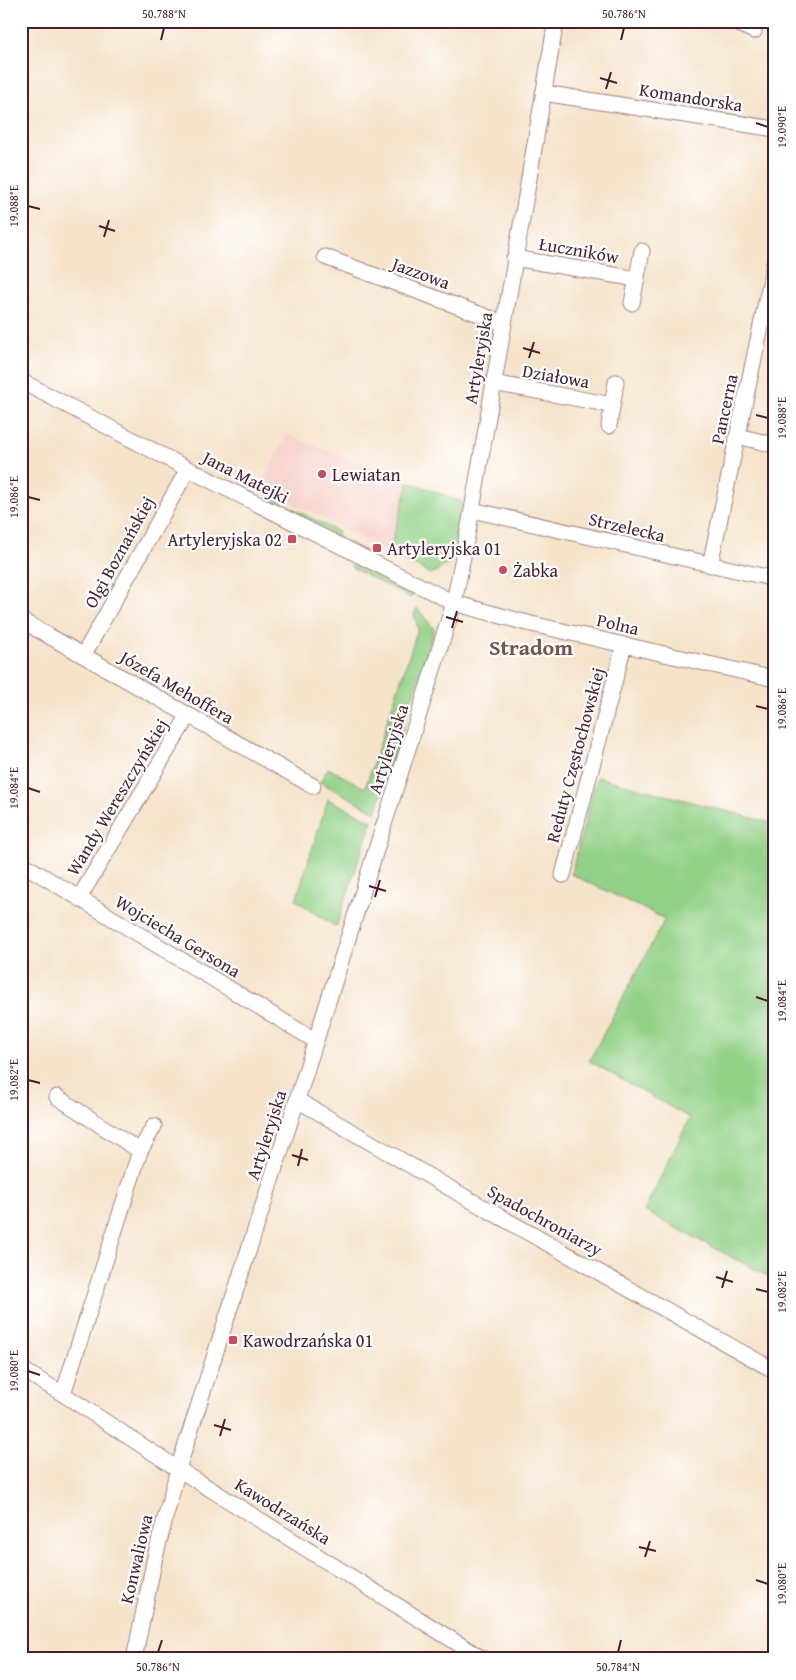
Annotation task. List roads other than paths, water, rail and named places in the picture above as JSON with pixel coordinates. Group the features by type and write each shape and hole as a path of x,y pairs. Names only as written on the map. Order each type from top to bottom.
{"street":[{"name":"Artyleryjska","path":"178,1469 298,1100 454,603 472,510 556,21"},
{"path":"733,21 754,31"},
{"name":"Komandorska","path":"543,94 775,129"},
{"name":"Łuczników","path":"632,303 642,251"},
{"name":"Jazzowa","path":"326,257 503,323"},
{"name":"Łuczników","path":"514,258 637,279"},
{"name":"Pancerna","path":"710,565 737,436 772,287 775,260"},
{"name":"Jana Matejki","path":"21,381 188,469 454,603"},
{"name":"Działowa","path":"608,426 616,382"},
{"name":"Działowa","path":"493,384 612,405"},
{"path":"737,436 775,445"},
{"name":"Olgi Boznańskiej","path":"84,654 188,469"},
{"name":"Strzelecka","path":"472,510 775,579"},
{"name":"Polna","path":"454,603 527,623 775,679"},
{"name":"Józefa Mehoffera","path":"21,620 84,654 188,716 313,786"},
{"name":"Reduty Częstochowskiej","path":"563,875 624,645"},
{"name":"Wandy Wereszczyńskiej","path":"79,898 188,716"},
{"name":"Wojciecha Gersona","path":"21,863 316,1041"},
{"path":"57,1097 140,1151"},
{"name":"Spadochroniarzy","path":"298,1100 472,1201 775,1371"},
{"path":"63,1394 140,1151 154,1126"},
{"name":"Kawodrzańska","path":"21,1369 483,1659"},
{"name":"Konwaliowa","path":"134,1659 155,1557 178,1469"}],"place":[{"name":"Lewiatan","path":"322,474"},
{"name":"Artyleryjska 02","path":"292,539"},
{"name":"Artyleryjska 01","path":"377,548"},
{"name":"Żabka","path":"503,570"},
{"name":"Kawodrzańska 01","path":"233,1340"}],"district":[{"name":"Stradom","path":"531,647"}]}
